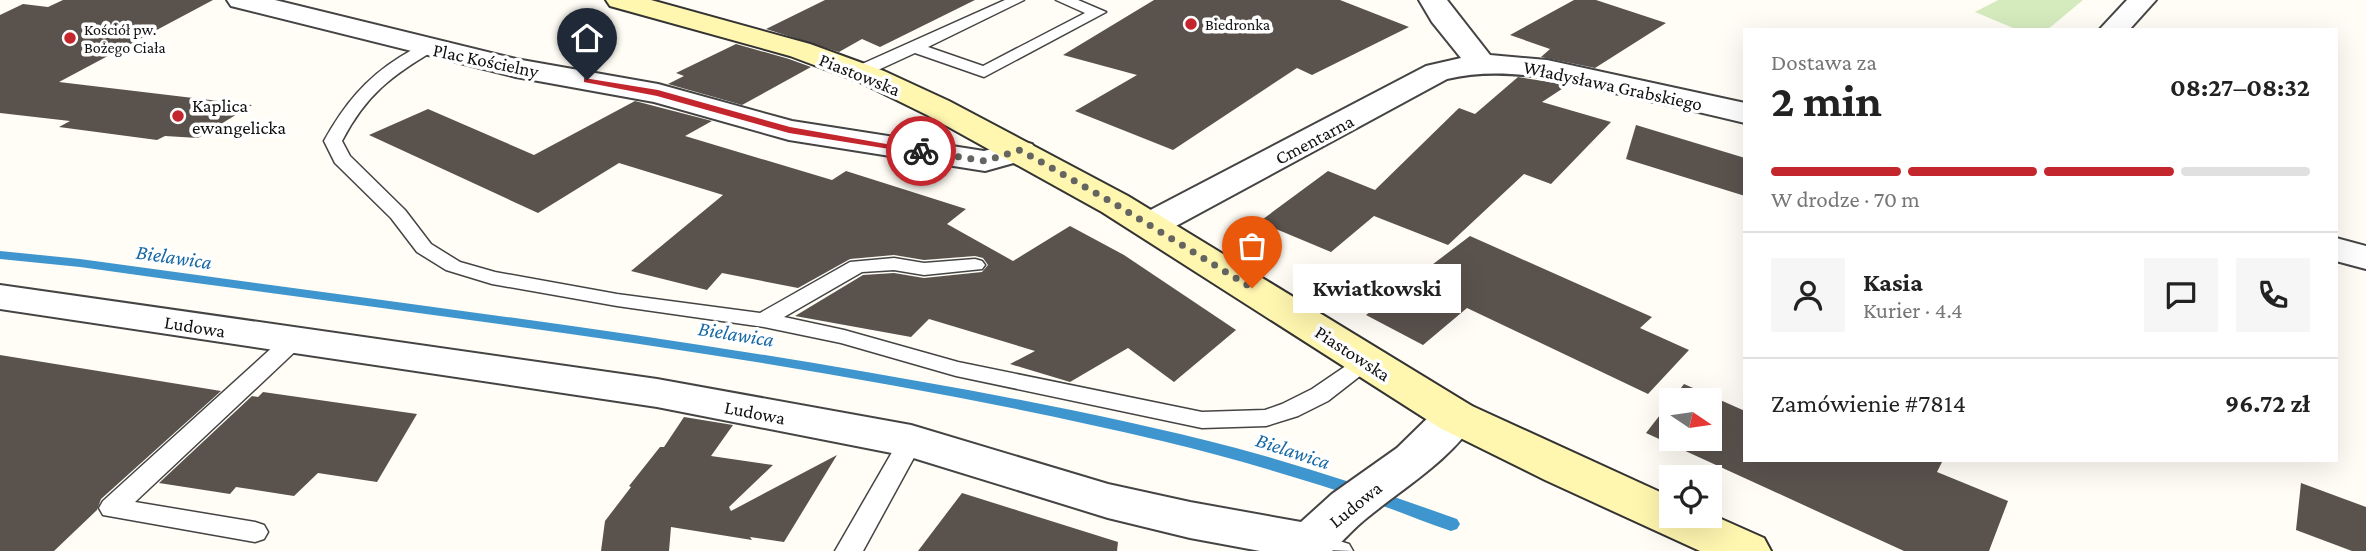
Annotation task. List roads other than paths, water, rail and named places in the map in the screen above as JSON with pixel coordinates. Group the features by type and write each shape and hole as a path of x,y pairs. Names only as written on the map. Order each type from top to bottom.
{"main road":[{"name":"Piastowska","path":"620,0 772,41 859,72 938,108 1020,150 1150,225 1456,416 1561,468 1746,551"}],"street":[{"name":"Plac Kościelny","path":"242,0 516,68 658,93 789,130 985,161 1020,150"},
{"path":"1433,0 1442,16 1481,63"},
{"path":"2115,28 2142,0"},
{"name":"Władysława Grabskiego","path":"1481,63 1532,66 1743,113"},
{"name":"Cmentarna","path":"1150,225 1437,72 1481,63"},
{"path":"2338,251 2366,258"},
{"name":"Ludowa","path":"0,297 657,393 911,441 1108,501 1325,547 1349,506 1398,471 1456,416"}],"lane":[{"path":"859,72 1017,0"},
{"path":"914,47 984,72 1098,12 1063,0"},
{"path":"429,47 384,74 361,94 348,111 333,141 342,159 398,214 424,248 453,266 492,278 617,300 764,320 844,337 956,369 1202,420 1266,418 1290,410 1320,395 1367,362"},
{"path":"764,320 858,266 894,264 924,269 975,265"},
{"path":"255,532 112,508 294,341"},
{"path":"849,551 911,441"}],"waterway":[{"name":"Bielawica","path":"0,255 80,263 576,331 946,391 1166,436 1310,475 1451,524"}],"place":[{"name":"Biedronka","path":"1191,24"},
{"name":"Kościół pw. Bożego Ciała","path":"70,38"},
{"name":"Kaplica ewangelicka","path":"178,116"},
{"name":"Kwiatkowski","path":"1252,288"}]}
